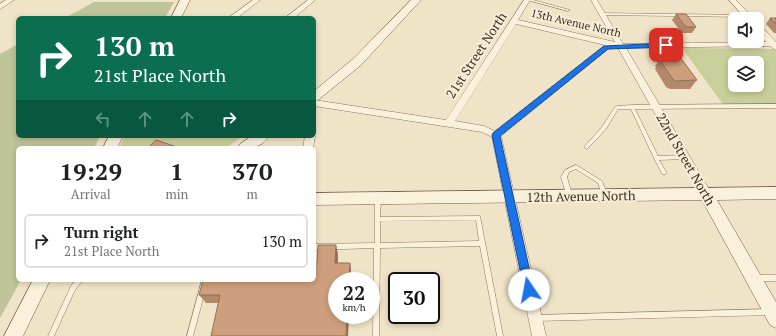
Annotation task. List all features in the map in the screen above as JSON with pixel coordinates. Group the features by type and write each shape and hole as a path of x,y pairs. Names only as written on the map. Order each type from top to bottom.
{"street":[{"path":"0,7 11,0"},
{"path":"177,16 185,0"},
{"path":"235,16 257,0"},
{"path":"292,16 312,0"},
{"path":"316,95 356,62 416,0"},
{"name":"21st Street North","path":"448,124 528,0"},
{"name":"22nd Street North","path":"594,0 774,315"},
{"path":"732,0 744,12"},
{"name":"13th Avenue North","path":"514,21 620,46 775,46"},
{"path":"764,34 775,46"},
{"path":"496,135 606,47 620,46"},
{"path":"316,103 484,129 496,135"},
{"path":"496,135 538,336"},
{"path":"248,146 259,138"},
{"name":"12th Avenue North","path":"316,199 776,193"},
{"path":"14,336 41,282"}],"lane":[{"path":"528,0 568,10"},
{"path":"601,14 728,17"},
{"path":"586,147 604,128 617,108 776,106"},
{"path":"632,107 664,173"},
{"path":"656,158 685,157"},
{"path":"569,196 564,176 567,171 576,167 600,182 605,196"},
{"path":"376,336 378,198"},
{"path":"378,219 478,218 500,336"},
{"path":"316,247 482,243"},
{"path":"753,278 776,278"},
{"path":"51,336 73,288 78,282"},
{"path":"190,336 204,282"},
{"path":"535,318 774,315"}],"green space":[{"path":"94,2 174,2 166,16 69,16"},
{"path":"16,45 16,138 99,138 95,146 16,146 16,282 20,282 0,318 0,54"},
{"path":"682,48 776,49 776,106 725,107"},
{"path":"124,138 240,138 229,146 120,146"}],"building":[{"path":"676,14 686,14 696,27 686,27"},
{"path":"770,18 776,18 776,24"},
{"path":"680,57 697,80 675,81 660,60 662,60 661,58"},
{"path":"156,140 174,146 150,146"},
{"path":"318,245 336,245 335,263 350,263 350,272 328,272 328,324 347,324 346,336 211,336 220,295 199,295 202,282 316,282"}],"route":[{"path":"529,290 496,135 606,47 666,45"}]}
